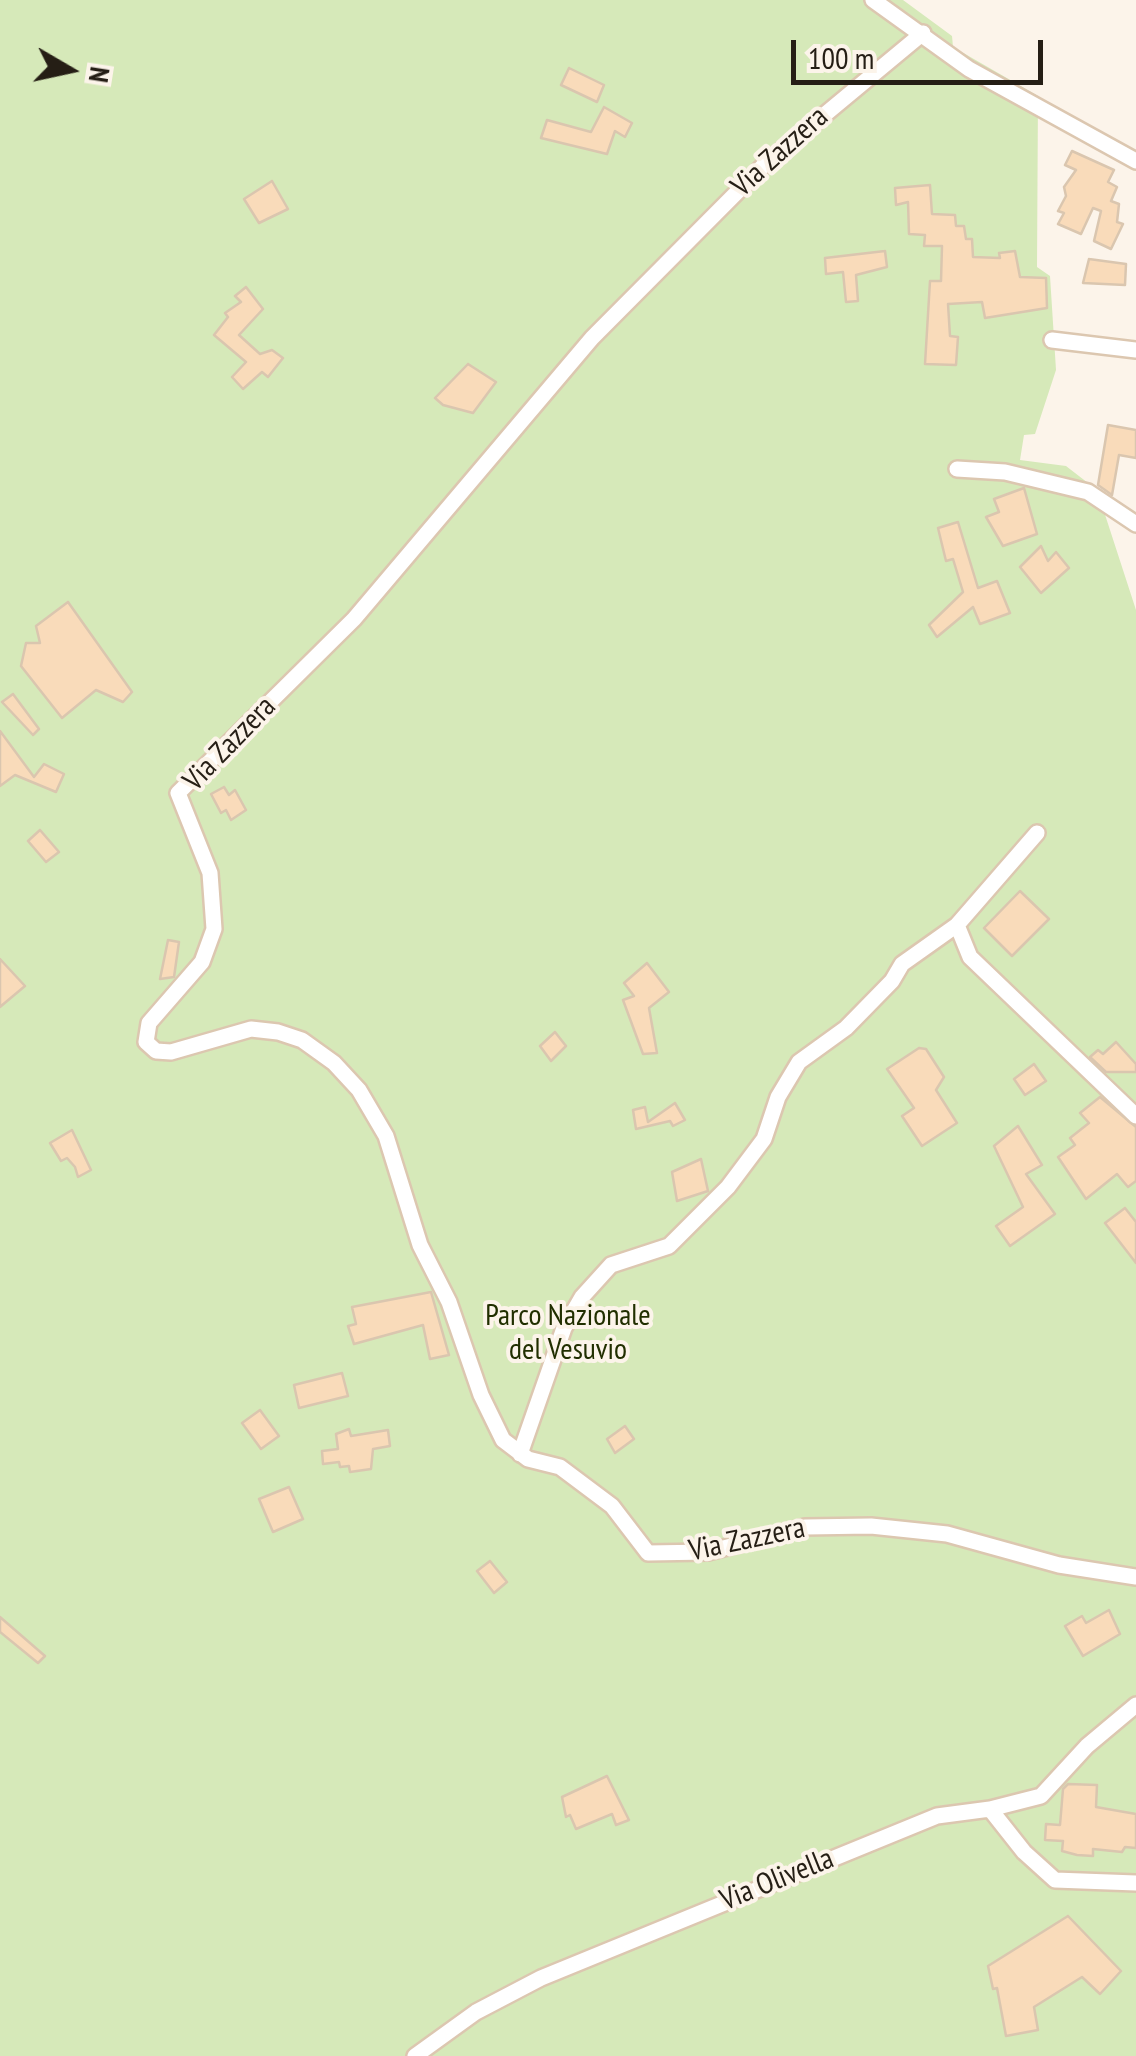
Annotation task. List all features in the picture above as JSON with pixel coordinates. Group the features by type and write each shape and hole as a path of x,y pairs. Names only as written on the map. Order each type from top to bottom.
{"street":[{"path":"873,0 923,32 969,70 1136,162"},
{"name":"Via Zazzera","path":"923,32 764,165 592,338 354,619 178,793 210,873 214,929 202,962 149,1023 146,1042 156,1051 170,1052 252,1030 278,1032 302,1040 334,1063 359,1090 386,1136 420,1246 449,1302 481,1395 502,1440 520,1454 560,1468 612,1506 648,1553 708,1552 804,1526 854,1525 947,1534 1059,1565 1136,1577"},
{"path":"1052,340 1136,350"},
{"path":"957,470 1005,472 1088,492 1136,524"},
{"path":"520,1454 564,1328 582,1297 611,1265 669,1246 728,1187 764,1139 778,1097 799,1062 846,1028 892,982 902,964 957,925 1037,833"},
{"path":"957,925 970,956 1136,1116"},
{"name":"Via Olivella","path":"415,2056 476,2012 570,1965 937,1816 990,1809 1041,1796 1087,1746 1136,1705"},
{"path":"990,1809 1024,1852 1055,1880 1136,1883"}],"green space":[{"name":"Parco Nazionale del Vesuvio","path":"0,0 903,0 952,36 953,47 1038,96 1037,267 1050,276 1056,370 1035,434 1024,435 1020,460 1066,466 1097,490 1136,610 1136,2056 0,2056"}],"building":[{"path":"569,68 604,85 597,102 561,85"},
{"path":"604,107 632,123 625,137 615,131 607,154 541,138 547,120 591,132"},
{"path":"1072,151 1114,170 1108,182 1117,187 1111,201 1119,204 1117,222 1123,224 1111,249 1094,241 1101,211 1093,208 1081,234 1058,224 1064,213 1058,211 1066,196 1064,187 1076,170 1065,165"},
{"path":"272,181 288,209 259,223 244,199"},
{"path":"930,185 932,214 955,215 956,226 964,226 966,239 972,239 973,257 1000,258 999,253 1015,251 1020,277 1046,278 1047,308 985,318 982,302 948,304 950,336 958,337 956,365 925,364 930,281 941,281 942,246 924,246 925,235 909,234 908,202 896,205 895,188"},
{"path":"885,251 887,267 856,275 858,301 846,302 843,272 826,274 825,258"},
{"path":"1089,259 1126,264 1125,285 1083,283"},
{"path":"246,287 263,309 239,335 260,354 272,350 283,358 268,377 262,372 243,389 232,377 246,362 214,335 228,317 225,313 241,302 235,296"},
{"path":"468,364 496,382 473,413 443,405 435,398"},
{"path":"1108,425 1136,430 1136,458 1119,455 1112,495 1098,485"},
{"path":"1024,488 1037,534 1003,546 986,517 999,512 994,499"},
{"path":"958,522 978,588 997,581 1010,613 980,624 973,607 937,637 929,625 963,592 953,559 946,561 938,528"},
{"path":"1041,546 1048,561 1056,552 1069,568 1041,593 1020,567"},
{"path":"68,602 132,692 123,702 96,690 62,718 21,666 26,643 40,643 36,626"},
{"path":"13,694 39,729 33,735 2,702"},
{"path":"0,731 34,777 44,764 64,774 56,792 15,775 0,786"},
{"path":"224,787 229,795 235,790 246,810 231,820 226,810 221,813 211,794"},
{"path":"40,830 59,852 46,862 28,841"},
{"path":"1020,891 1049,919 1012,956 984,928"},
{"path":"168,940 179,942 174,977 160,979"},
{"path":"0,959 25,986 0,1007"},
{"path":"647,963 669,992 649,1008 657,1053 643,1054 623,1000 634,996 624,983"},
{"path":"555,1032 566,1046 551,1061 540,1046"},
{"path":"1116,1042 1136,1064 1136,1072 1106,1072 1090,1057 1098,1050 1103,1054"},
{"path":"919,1048 926,1049 944,1077 936,1090 957,1123 922,1146 902,1116 914,1108 887,1069"},
{"path":"1034,1064 1046,1081 1025,1095 1014,1079"},
{"path":"1100,1097 1136,1127 1136,1181 1128,1187 1117,1174 1086,1199 1058,1157 1075,1145 1070,1138 1089,1123 1080,1113"},
{"path":"675,1103 685,1120 673,1126 670,1121 636,1129 633,1110 645,1107 648,1122"},
{"path":"1018,1126 1042,1165 1026,1174 1055,1214 1010,1246 996,1226 1023,1207 994,1146"},
{"path":"72,1130 91,1170 78,1177 75,1167 67,1158 61,1161 50,1143"},
{"path":"701,1159 708,1191 677,1201 672,1172"},
{"path":"1125,1208 1136,1222 1136,1263 1105,1223"},
{"path":"431,1292 449,1355 430,1359 423,1325 354,1344 348,1326 356,1324 352,1307"},
{"path":"342,1373 348,1396 299,1408 294,1385"},
{"path":"260,1410 279,1436 261,1449 242,1423"},
{"path":"625,1426 634,1439 615,1453 607,1439"},
{"path":"349,1429 351,1436 388,1430 390,1446 373,1449 371,1469 350,1472 349,1466 340,1467 339,1462 323,1464 322,1451 338,1449 336,1434"},
{"path":"289,1487 303,1519 273,1532 259,1499"},
{"path":"490,1561 507,1582 494,1593 477,1571"},
{"path":"1109,1610 1120,1634 1083,1656 1065,1626 1082,1616 1086,1623"},
{"path":"0,1617 45,1656 38,1663 0,1632"},
{"path":"607,1776 629,1820 616,1825 612,1814 576,1829 570,1815 566,1817 562,1797"},
{"path":"1068,1784 1097,1785 1096,1807 1136,1814 1136,1848 1125,1847 1122,1852 1093,1849 1093,1856 1077,1855 1062,1851 1063,1841 1045,1840 1046,1824 1060,1825 1063,1789"},
{"path":"1068,1916 1121,1971 1100,1994 1082,1977 1034,2007 1038,2030 1006,2036 997,1988 993,1989 988,1966"}]}
